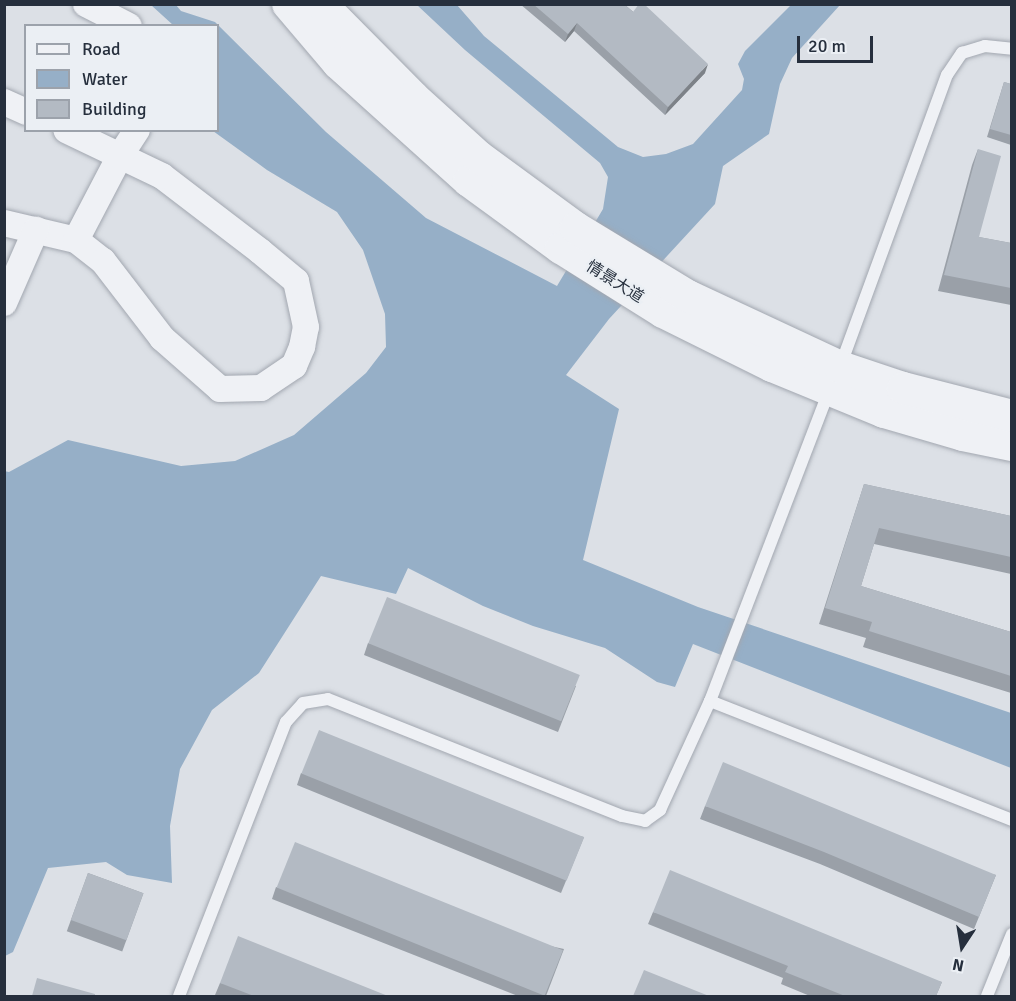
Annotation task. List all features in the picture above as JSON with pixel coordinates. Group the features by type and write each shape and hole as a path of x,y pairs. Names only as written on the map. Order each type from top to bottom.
{"street":[{"path":"86,4 125,24"},
{"name":"情景大道","path":"288,4 338,63 469,181 569,238 670,300 834,379 884,412 963,435 1011,445"},
{"name":"情景大道","path":"321,4 413,97 569,238"},
{"path":"4,102 24,111"},
{"path":"4,223 75,240 103,261 162,338 220,389 261,388 294,366 303,347 306,327 296,281 260,250 162,176 70,132"},
{"path":"75,240 120,156 136,132"},
{"path":"4,303 36,230"},
{"name":"情景大道","path":"834,379 903,388 1011,416"}],"lane":[{"path":"179,996 286,722 303,703 328,699 622,816 645,821 660,810 710,701 834,379 947,75 963,53 985,46 1011,50"},
{"path":"710,701 1011,820"},
{"path":"987,996 1011,934"}],"water":[{"path":"151,5 176,5 181,11 217,24 172,24"},
{"path":"417,5 457,5 484,36 618,147 643,157 666,154 693,144 742,90 744,79 738,64 745,51 791,5 840,5 792,58 780,84 769,134 723,166 715,204 609,319 566,375 619,409 583,560 698,607 1011,713 1011,768 693,644 675,687 657,682 605,648 533,626 483,606 408,568 396,594 321,576 259,673 212,710 180,769 170,826 172,883 127,875 106,862 48,868 13,952 5,956 4,471 9,472 68,440 181,466 235,461 294,435 366,373 386,347 385,314 363,250 337,212 267,170 214,132 219,132 219,26 326,132 426,218 557,286 603,209 608,177 600,163 465,50"}],"building":[{"path":"533,4 624,4 633,12 639,4 644,4 708,64 668,107 577,23 568,34"},
{"path":"1004,82 1011,84 1011,135 990,129"},
{"path":"978,149 1001,156 979,237 1011,243 1011,288 944,275"},
{"path":"864,484 1011,516 1011,557 879,528 861,586 1011,632 1011,676 869,631 872,622 825,608"},
{"path":"387,597 580,675 561,721 368,643"},
{"path":"319,730 584,837 567,881 301,774"},
{"path":"723,762 996,875 979,917 824,852 705,806"},
{"path":"295,842 563,950 545,996 277,887"},
{"path":"670,870 942,982 936,996 845,996 785,972 788,966 653,912"},
{"path":"88,873 143,893 126,940 71,920"},
{"path":"238,936 388,996 254,996 220,983"},
{"path":"644,970 709,996 633,996"},
{"path":"37,978 95,994 95,996 32,996"}]}
